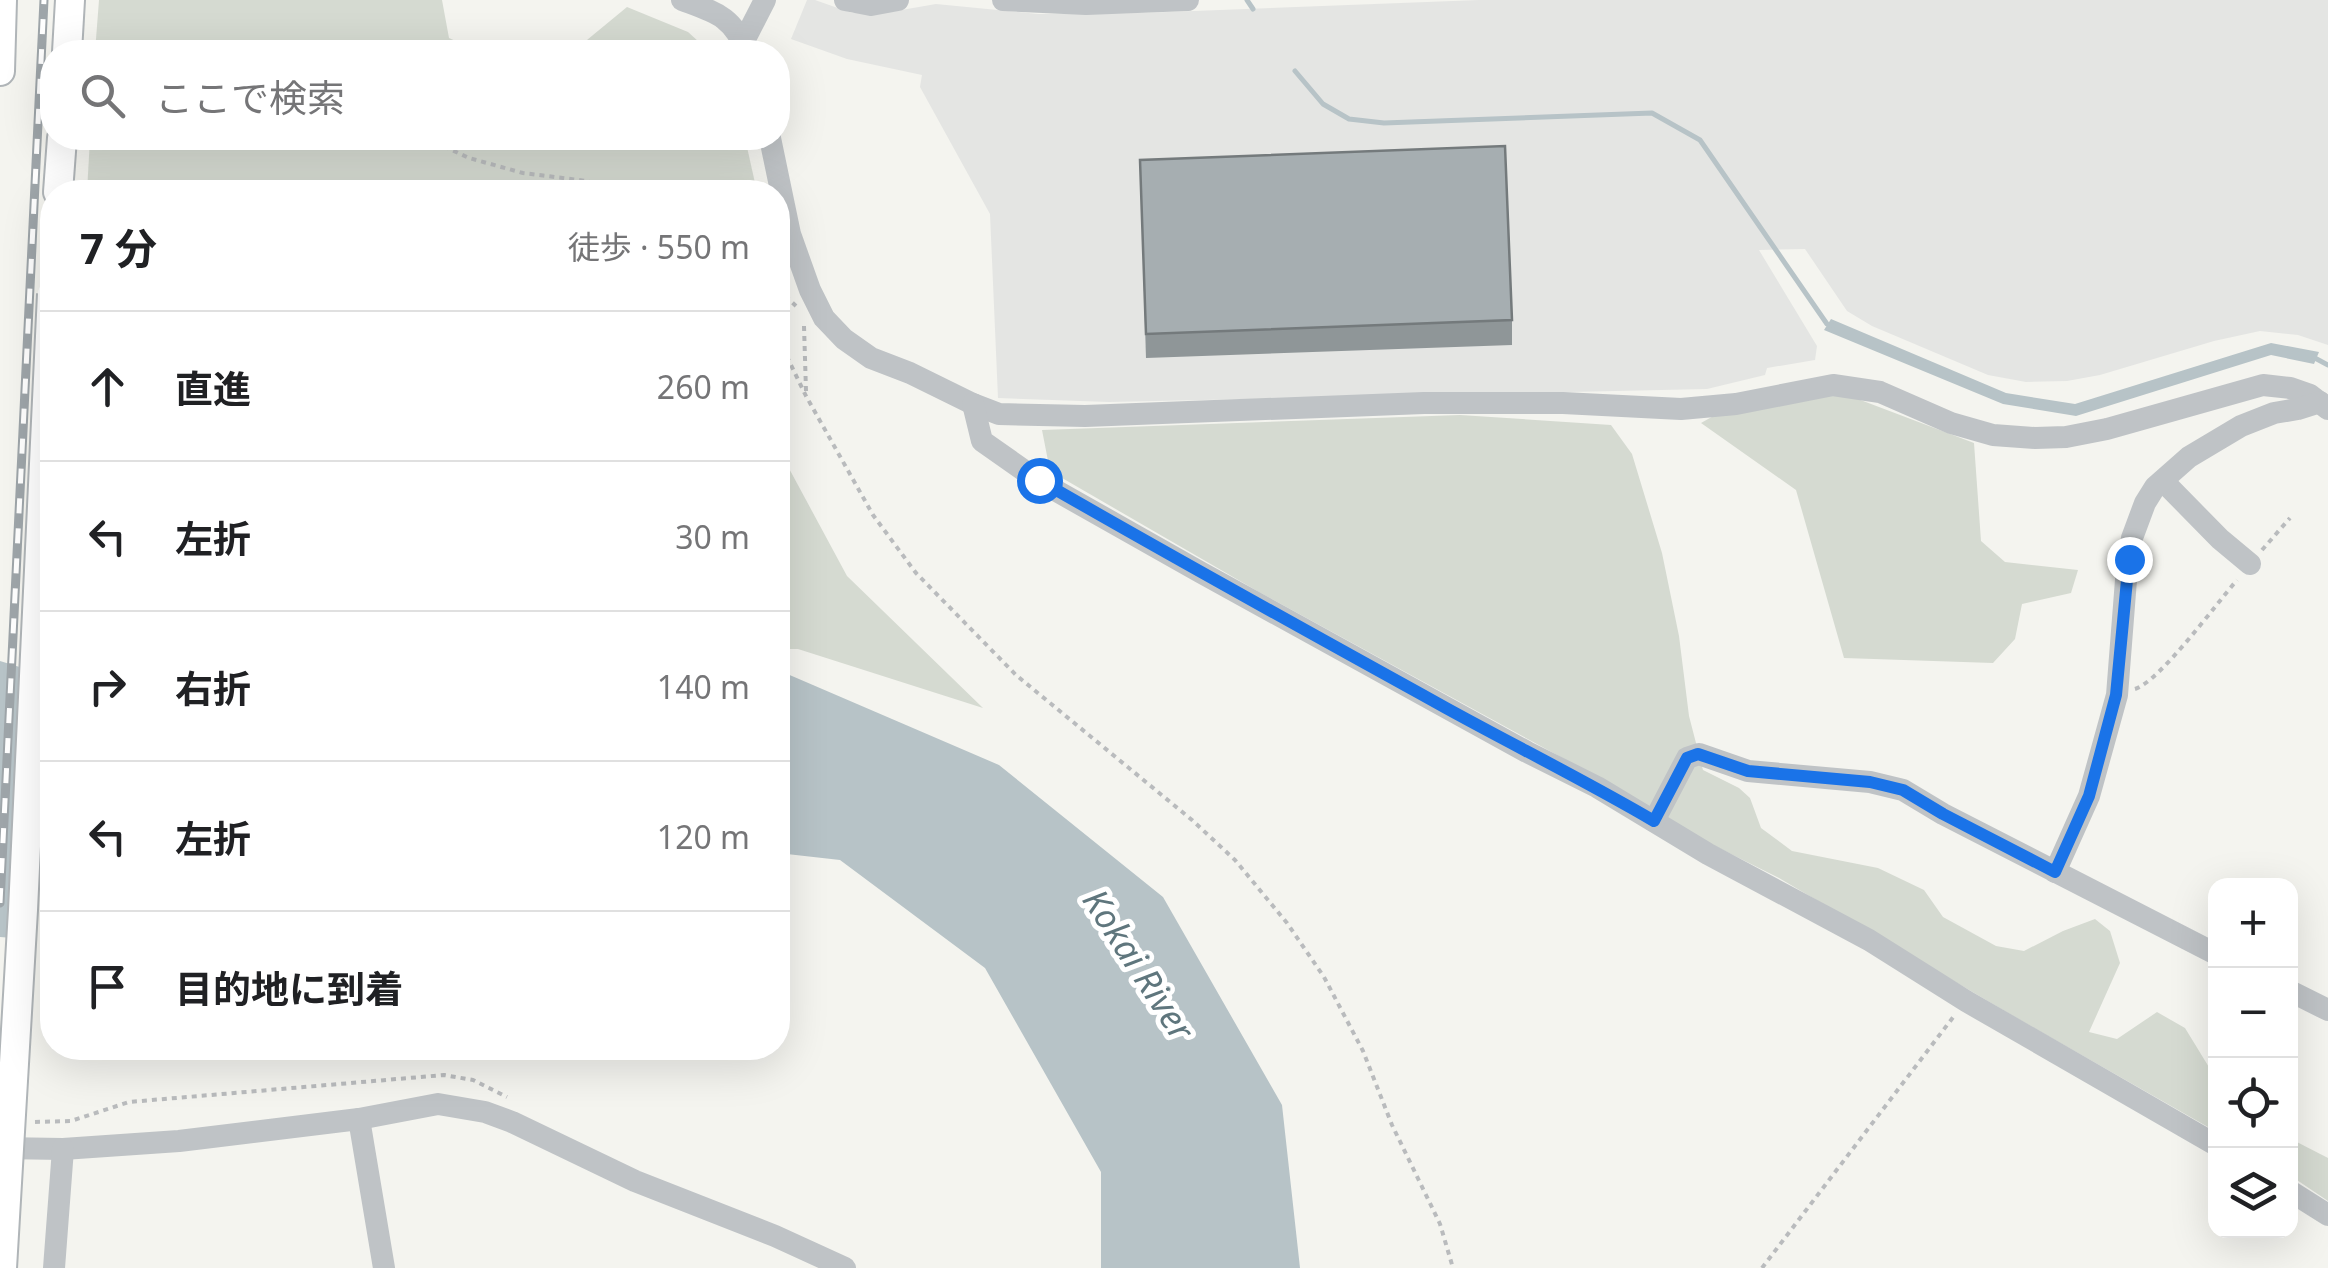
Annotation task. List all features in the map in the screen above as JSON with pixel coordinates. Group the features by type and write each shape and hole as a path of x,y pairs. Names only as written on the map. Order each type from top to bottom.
{"main road":[{"path":"0,71 2,0"},
{"path":"68,40 70,0"},
{"path":"59,180 61,150"},
{"path":"2,1268 40,549"}],"street":[{"path":"682,0 728,20 741,40"},
{"path":"748,40 765,0"},
{"path":"844,0 870,5 898,0"},
{"path":"1003,0 1086,4 1188,0"},
{"path":"772,150 779,180"},
{"path":"790,234 807,300 844,339 870,358 999,414 1040,417 1424,402 1681,408 1736,404 1833,385 1880,392 1951,423 1993,435 2036,438 2106,429 2262,385 2310,394 2324,405"},
{"path":"973,404 982,442 1039,480 1869,940 1966,1001 2208,1140"},
{"path":"2055,872 2089,796 2116,695 2132,538 2145,503 2155,487 2190,458 2241,426 2274,413 2324,405"},
{"path":"2163,480 2250,564"},
{"path":"1654,821 1687,758 1698,754 1748,771 1870,782 1903,790 2208,950"},
{"path":"2298,996 2328,1010"},
{"path":"0,1148 63,1149 180,1141 359,1119 438,1104 485,1112 512,1122 635,1180 845,1268"},
{"path":"359,1119 384,1268"},
{"path":"55,1258 63,1149"},
{"path":"2298,1196 2328,1216"}],"path":[{"path":"452,150 522,173 579,180"},
{"path":"790,302 807,300 806,396"},
{"path":"790,363 873,515 916,573 1016,675 1235,860 1287,923 1324,977 1363,1050 1392,1125 1440,1224 1454,1268"},
{"path":"2116,695 2144,687 2162,669 2290,518"},
{"path":"1762,1268 1966,1001"},
{"path":"20,1122 71,1120 128,1102 444,1075 473,1080 506,1096"}],"shaded area":[{"path":"99,0 442,0 449,38 453,40 96,40"},
{"path":"807,0 852,13 890,12 936,4 1038,14 1479,0 2328,0 2328,345 2298,335 2260,331 2100,375 2026,382 1988,375 1872,326 1847,311 1805,249 1759,250 1817,346 1815,360 1767,368 1765,375 1707,389 1109,402 998,398 990,214 920,87 922,75 847,59 791,39"},
{"path":"627,7 688,32 697,40 587,40"},
{"path":"89,150 748,150 754,180 88,180"},
{"path":"1842,393 1974,443 1981,541 2005,562 2078,570 2071,593 2022,604 2015,639 1993,663 1844,658 1796,490 1701,423 1717,414"},
{"path":"1460,415 1611,425 1632,454 1662,553 1679,636 1689,716 1703,770 1750,798 1761,828 1792,851 1878,868 1924,890 1943,917 1996,946 2024,951 2095,919 2110,931 2120,963 2089,1032 2117,1039 2157,1012 2185,1028 2208,1066 2208,1127 1779,878 1677,827 1590,773 1259,592 1050,471 1042,430"},
{"path":"790,470 847,576 983,708 790,649"},
{"path":"2298,1143 2328,1158 2328,1201 2298,1181"}],"water":[{"path":"1831,319 2006,393 2075,404 2271,343 2319,352 2314,364 2271,355 2076,416 2003,404 1824,330"},
{"path":"0,661 40,673 40,940 0,937"},
{"name":"Kokai River","path":"790,675 999,765 1163,897 1282,1105 1300,1268 1101,1268 1101,1172 985,968 840,860 790,854"}],"pier":[{"path":"24,663 40,668 40,945 10,943"}],"building":[{"path":"1505,146 1512,320 1146,334 1140,160"}],"waterway":[{"path":"1247,0 1253,9"},
{"path":"1295,71 1323,104 1349,119 1384,123 1652,113 1700,140 1827,324 1833,326"},
{"path":"2313,357 2328,365"}],"railway":[{"path":"42,40 44,0"},
{"path":"0,903 40,82"}],"route":[{"path":"1039,480 1654,821 1687,758 1698,754 1748,771 1870,782 1903,790 2055,872 2089,796 2116,695 2129,559"}]}
